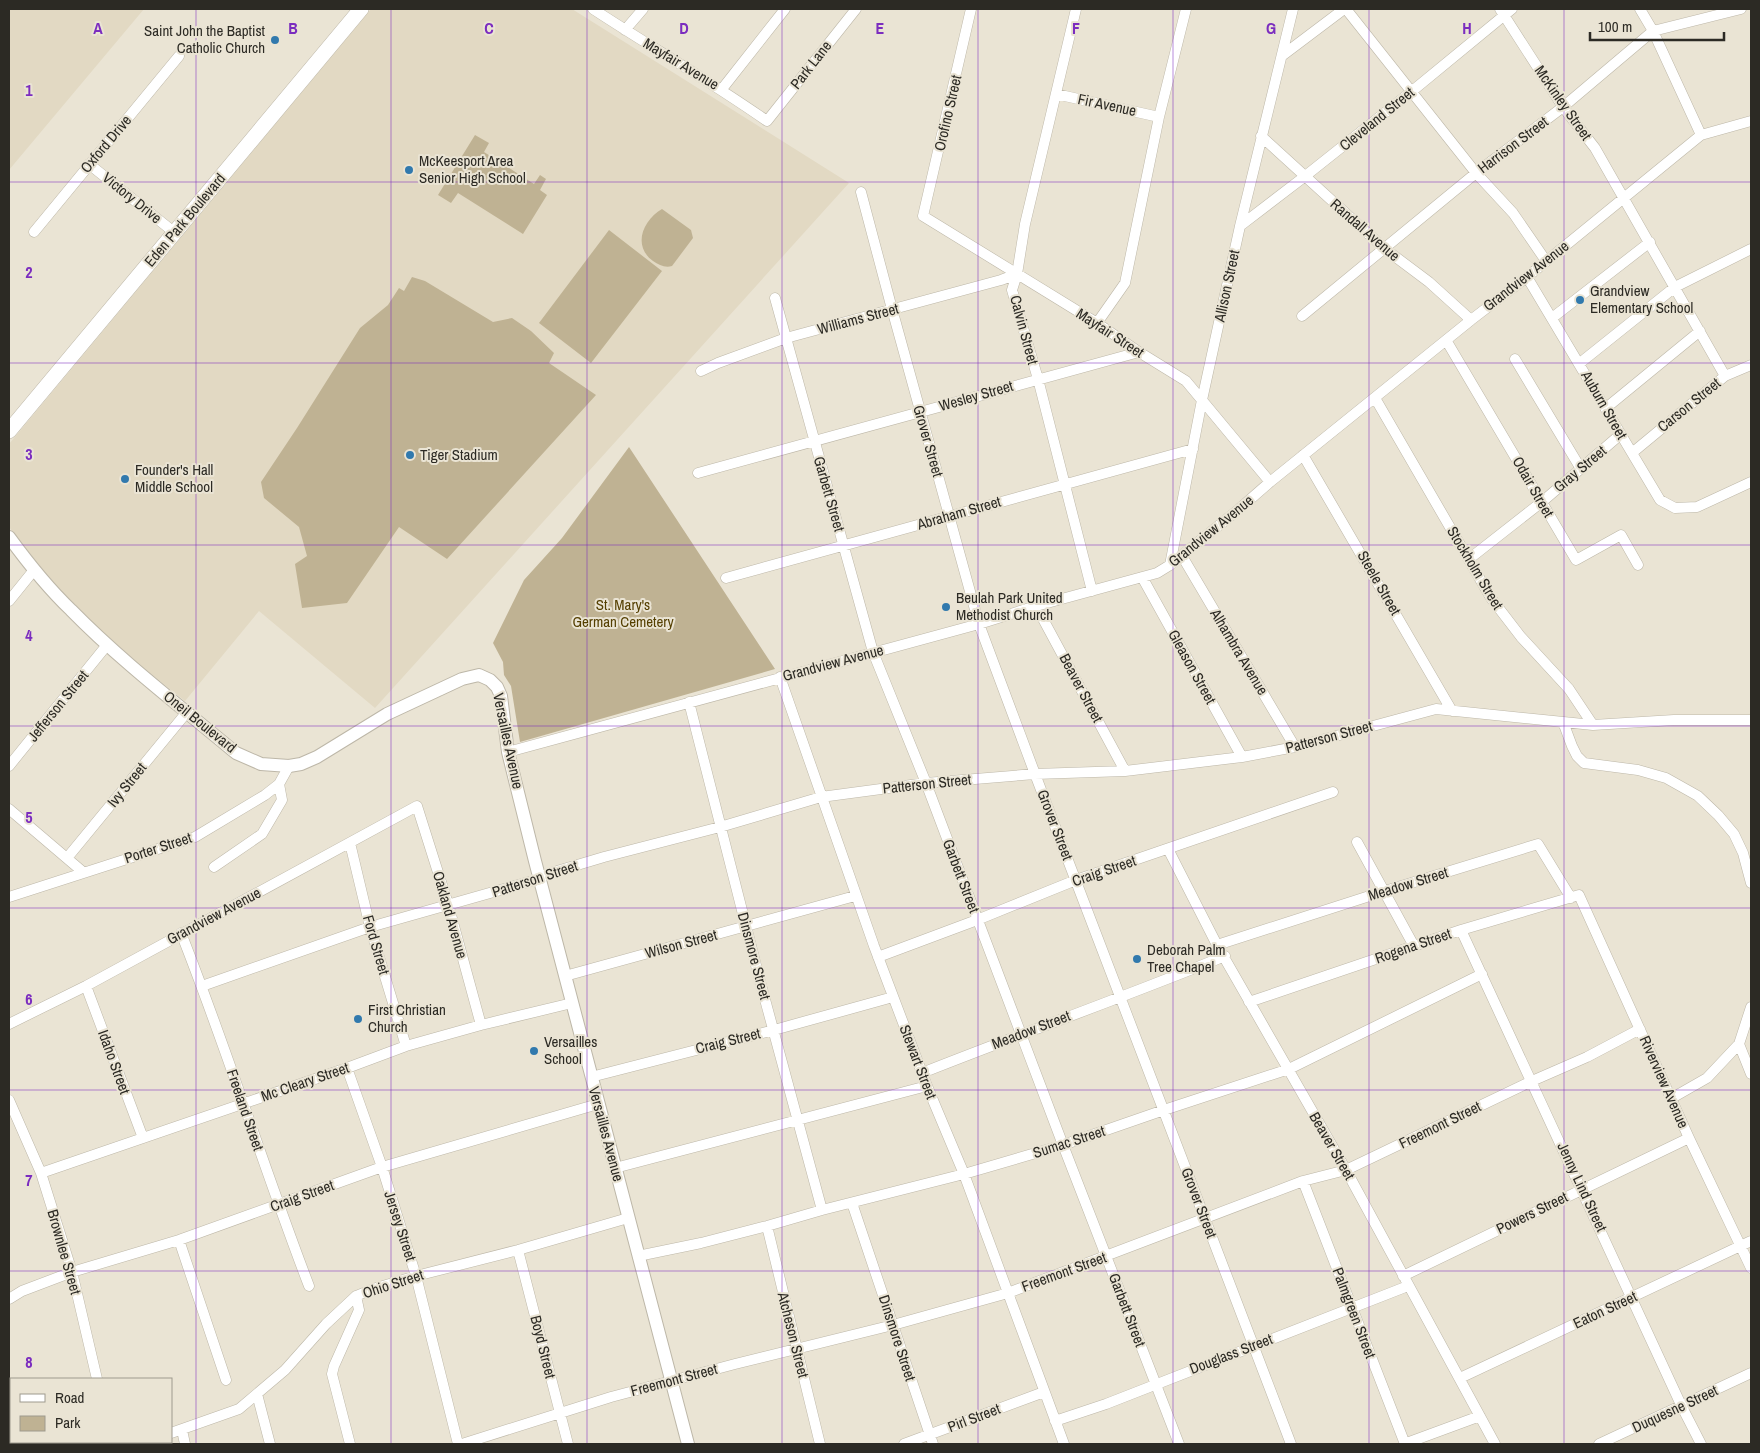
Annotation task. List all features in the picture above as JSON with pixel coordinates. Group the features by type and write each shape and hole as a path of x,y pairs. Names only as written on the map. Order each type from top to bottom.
{"main road":[{"name":"Eden Park Boulevard","path":"9,431 361,9"}],"street":[{"name":"Mayfair Avenue","path":"593,9 722,89 767,121"},
{"path":"625,30 643,9"},
{"path":"722,89 785,9"},
{"name":"Orofino Street","path":"922,216 971,9"},
{"name":"Calvin Street","path":"1076,9 1025,224 1017,274 1012,290 1038,379 1092,591"},
{"path":"1097,323 1125,283 1159,117 1186,9"},
{"name":"Allison Street","path":"1170,565 1202,400 1240,226 1293,9"},
{"path":"1283,55 1345,9 1476,173 1513,213 1546,262"},
{"path":"1640,9 1653,32 1701,135"},
{"name":"Harrison Street","path":"1302,316 1476,173 1563,107 1653,32 1741,9"},
{"name":"Park Lane","path":"767,121 851,11"},
{"name":"Cleveland Street","path":"1240,226 1411,92 1505,11"},
{"name":"McKinley Street","path":"1505,11 1563,107 1595,148 1725,376"},
{"name":"Oxford Drive","path":"34,232 179,56"},
{"name":"Fir Avenue","path":"1056,94 1159,117"},
{"name":"Grandview Avenue","path":"508,752 979,624 1036,606 1157,573 1182,556 1303,455 1546,262 1701,135 1751,121"},
{"name":"Randall Avenue","path":"1261,136 1385,249 1428,282 1471,320"},
{"name":"Victory Drive","path":"89,164 175,233"},
{"name":"Grover Street","path":"861,192 979,624 1034,774 1291,1444"},
{"name":"Mayfair Street","path":"922,216 1097,323 1186,381 1270,482"},
{"path":"1552,318 1650,242"},
{"path":"1580,363 1675,287 1751,249"},
{"name":"Williams Street","path":"702,371 718,363 786,338 1017,274"},
{"name":"Auburn Street","path":"1527,277 1660,500 1675,508 1697,507 1751,482"},
{"name":"Garbett Street","path":"775,298 873,652 926,783 1179,1444"},
{"path":"1606,408 1700,331"},
{"name":"Odair Street","path":"1446,340 1543,501 1555,526 1576,560 1621,536 1638,565"},
{"name":"Wesley Street","path":"698,473 1139,352"},
{"path":"1514,360 1580,468"},
{"name":"Carson Street","path":"1632,453 1725,376 1751,365"},
{"name":"Stockholm Street","path":"1375,398 1491,598 1521,637 1569,689 1593,725"},
{"name":"Gray Street","path":"1469,559 1543,501 1621,434"},
{"name":"Abraham Street","path":"726,578 1193,449"},
{"name":"Steele Street","path":"1303,455 1452,711"},
{"name":"Oneil Boulevard","path":"9,538 34,570 69,609 107,645 236,753 261,764 289,766 301,764 317,757 388,714 462,679 479,675 490,680"},
{"name":"Alhambra Avenue","path":"1182,556 1296,747"},
{"path":"9,601 34,570"},
{"name":"Gleason Street","path":"1142,577 1242,756"},
{"name":"Beaver Street","path":"1036,606 1125,771"},
{"name":"Jefferson Street","path":"9,766 107,645"},
{"name":"Stewart Street","path":"780,677 855,896 927,1086 964,1174 1054,1422 1064,1444"},
{"name":"Versailles Avenue","path":"490,680 497,687 501,696 508,752 598,1104 688,1444"},
{"name":"Dinsmore Street","path":"689,702 746,927 822,1210"},
{"name":"Patterson Street","path":"202,986 370,926 532,881 547,874 604,857 720,827 821,797 926,783 1034,774 1125,771 1242,756 1296,747 1436,709 1593,725 1674,720 1751,720"},
{"name":"Ivy Street","path":"67,858 187,712"},
{"path":"1563,722 1577,756 1584,763 1638,770 1666,778 1698,796 1734,834 1743,853 1751,883"},
{"name":"Porter Street","path":"9,897 195,837 265,796 279,784 289,766"},
{"path":"214,867 262,834 282,800 279,784"},
{"name":"Craig Street","path":"878,958 1076,880 1333,792"},
{"name":"Grandview Avenue","path":"9,1024 86,986 417,806"},
{"name":"Oakland Avenue","path":"417,806 448,904 481,1025"},
{"path":"9,809 83,872"},
{"path":"1357,842 1414,946"},
{"name":"Ford Street","path":"350,844 370,926 406,1046"},
{"name":"Meadow Street","path":"1218,945 1538,844 1575,896"},
{"name":"Beaver Street","path":"1168,849 1249,1002 1346,1170 1494,1444"},
{"name":"Wilson Street","path":"565,976 855,896"},
{"name":"Rogena Street","path":"1249,1002 1461,930 1575,896"},
{"name":"Riverview Avenue","path":"1575,896 1640,1029 1751,1268"},
{"name":"Jenny Lind Street","path":"1461,930 1633,1297 1682,1407 1702,1444"},
{"name":"Freeland Street","path":"181,933 202,986 278,1205 309,1286"},
{"name":"Meadow Street","path":"922,1073 1069,1015 1121,998 1225,956"},
{"name":"Sumac Street","path":"638,1256 767,1226 964,1174 1063,1145 1289,1069 1482,974"},
{"name":"Idaho Street","path":"86,986 142,1138"},
{"name":"Craig Street","path":"591,1077 893,997"},
{"name":"Mc Cleary Street","path":"41,1173 348,1068 406,1046 481,1025 572,1003"},
{"path":"1672,1098 1707,1078 1739,1044 1751,1007"},
{"name":"Freemont Street","path":"462,1444 559,1412 671,1381 893,1325 1008,1293 1303,1181 1346,1170 1532,1081 1587,1057 1640,1029"},
{"path":"1739,1044 1751,1074"},
{"name":"Jersey Street","path":"348,1068 382,1167 416,1276 458,1444"},
{"path":"615,1168 927,1086"},
{"name":"Brownlee Street","path":"9,1100 41,1173 72,1272 97,1378"},
{"name":"Craig Street","path":"9,1299 22,1291 72,1272 179,1240 382,1167 598,1104"},
{"name":"Powers Street","path":"1403,1276 1689,1138"},
{"name":"Palmgreen Street","path":"1303,1181 1405,1444"},
{"name":"Dinsmore Street","path":"852,1203 931,1440"},
{"name":"Ohio Street","path":"176,1431 239,1409 284,1370 326,1324 356,1296 372,1289 416,1276 518,1250 628,1218"},
{"name":"Atcheson Street","path":"767,1226 820,1444"},
{"path":"179,1240 226,1380"},
{"name":"Eaton Street","path":"1460,1378 1751,1241"},
{"name":"Boyd Street","path":"518,1250 568,1444"},
{"name":"Douglass Street","path":"1054,1422 1106,1404 1155,1383 1408,1286"},
{"path":"350,1444 332,1374 358,1310 356,1296"},
{"name":"Duquesne Street","path":"1599,1444 1682,1407 1751,1373"},
{"name":"Pirl Street","path":"904,1444 931,1440 1044,1392"},
{"path":"257,1394 270,1444"},
{"path":"1405,1444 1480,1416"},
{"path":"176,1431 185,1444"}],"shaded area":[{"path":"9,9 144,9 9,170"},
{"path":"371,9 572,9 849,183 375,708 259,611 185,701 88,620 49,578 9,527 9,444"}],"green space":[{"path":"475,135 489,143 484,152 534,184 540,175 546,179 540,190 547,195 523,234 458,193 451,203 438,195"},
{"path":"662,209 691,230 693,238 672,266 669,267 662,266 653,261 643,248 642,241 645,226"},
{"path":"609,230 662,271 591,363 539,323"},
{"name":"Tiger Stadium","path":"412,277 425,281 493,322 512,318 531,331 554,353 549,363 596,395 447,559 399,527 347,603 302,608 295,564 307,556 299,527 264,498 261,482 360,328 388,305 399,288 404,291"},
{"name":"St. Mary's German Cemetery","path":"629,447 775,669 520,742 511,686 504,675 503,662 493,643 524,580 562,538"}],"place":[{"name":"Saint John the Baptist Catholic Church","path":"275,40"},
{"name":"McKeesport Area Senior High School","path":"409,170"},
{"name":"Grandview Elementary School","path":"1580,300"},
{"name":"Tiger Stadium","path":"410,455"},
{"name":"Founder's Hall Middle School","path":"125,479"},
{"name":"Beulah Park United Methodist Church","path":"946,607"},
{"name":"Deborah Palm Tree Chapel","path":"1137,959"},
{"name":"First Christian Church","path":"358,1019"},
{"name":"Versailles School","path":"534,1051"}]}
